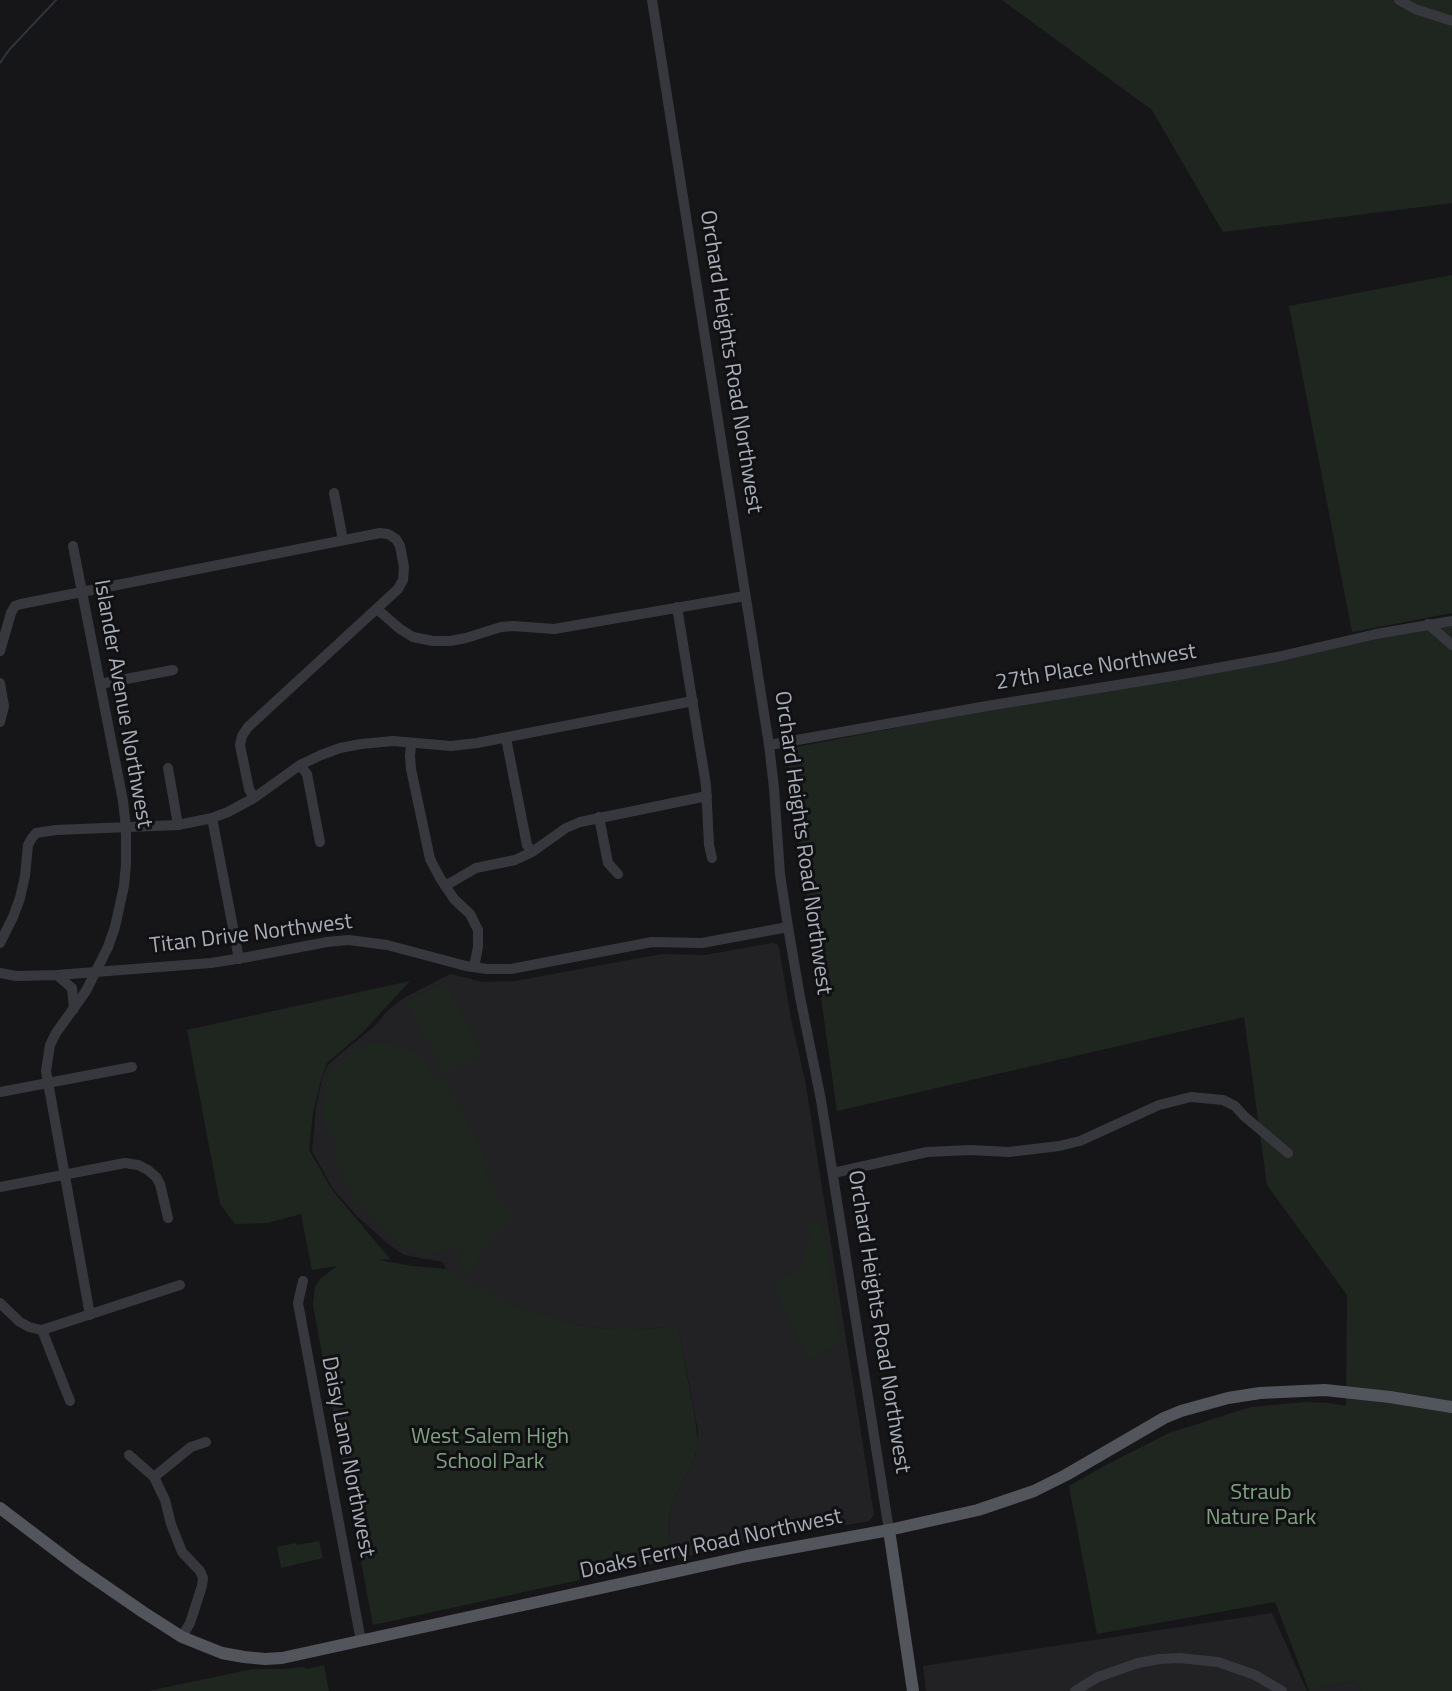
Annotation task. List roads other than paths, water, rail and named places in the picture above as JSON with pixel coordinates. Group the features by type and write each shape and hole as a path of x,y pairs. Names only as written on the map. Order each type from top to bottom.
{"main road":[{"name":"Doaks Ferry Road Northwest","path":"0,1508 79,1568 182,1637 222,1653 265,1659 282,1658 747,1556 889,1530 978,1510 1023,1495 1066,1474 1164,1418 1228,1398 1260,1393 1325,1390 1452,1407"},
{"name":"Orchard Heights Road Northwest","path":"889,1530 913,1691"}],"street":[{"name":"Orchard Heights Road Northwest","path":"652,0 769,745 780,874 788,927 818,1081 889,1530"},
{"path":"1399,0 1415,9 1452,21"},
{"path":"334,493 343,540"},
{"path":"0,651 11,612 15,606 21,604 343,540 380,533 388,534 396,539 400,546 404,567 403,580 398,589 248,727 242,736 240,745 246,778 254,798"},
{"name":"Islander Avenue Northwest","path":"73,546 123,801 126,828 126,864 120,908 108,947 86,991 56,1033 50,1045 46,1071 90,1315"},
{"path":"377,609 400,630 412,637 450,642 501,627 554,628 746,596"},
{"path":"677,607 707,796 709,846 712,858"},
{"name":"27th Place Northwest","path":"769,745 1173,676 1452,621"},
{"path":"1428,624 1452,645"},
{"path":"100,684 173,670"},
{"path":"0,683 4,706 0,722"},
{"path":"0,943 20,898 28,845 36,833 56,830 178,825 212,818 254,798 300,765 330,752 361,744 393,741 451,746 506,738 693,701"},
{"path":"506,738 527,845 532,852"},
{"path":"411,743 411,769 430,859 445,886 454,899 470,914 478,930 478,947 474,967"},
{"path":"300,765 307,774 320,842"},
{"path":"168,768 178,825"},
{"path":"445,886 476,868 515,860 532,852 566,828 580,822 707,796"},
{"path":"599,817 608,863 618,874"},
{"path":"212,818 239,959"},
{"name":"Titan Drive Northwest","path":"0,973 16,976 57,975 211,963 349,940 387,945 474,967 510,969 652,942 702,943 788,927"},
{"path":"57,975 72,988 74,1009"},
{"path":"0,1092 132,1067"},
{"path":"833,1173 943,1150 1009,1152 1059,1146 1090,1137 1159,1105 1191,1097 1223,1100 1235,1106 1288,1153"},
{"path":"0,1187 125,1163 138,1165 148,1170 160,1184 168,1218"},
{"name":"Daisy Lane Northwest","path":"303,1281 298,1303 361,1641"},
{"path":"0,1303 20,1322 42,1330 180,1285"},
{"path":"42,1330 70,1401"},
{"path":"154,1477 191,1447 206,1443"},
{"path":"129,1455 154,1477 165,1500 182,1552 203,1578 190,1623 182,1637"},
{"path":"1075,1691 1098,1677 1138,1663 1179,1658 1201,1659 1227,1665 1255,1675 1282,1691"}],"waterway":[{"path":"0,63 9,50 56,0"}],"park label":[{"name":"West Salem High School Park","path":"490,1450"},
{"name":"Straub Nature Park","path":"1261,1506"}]}
